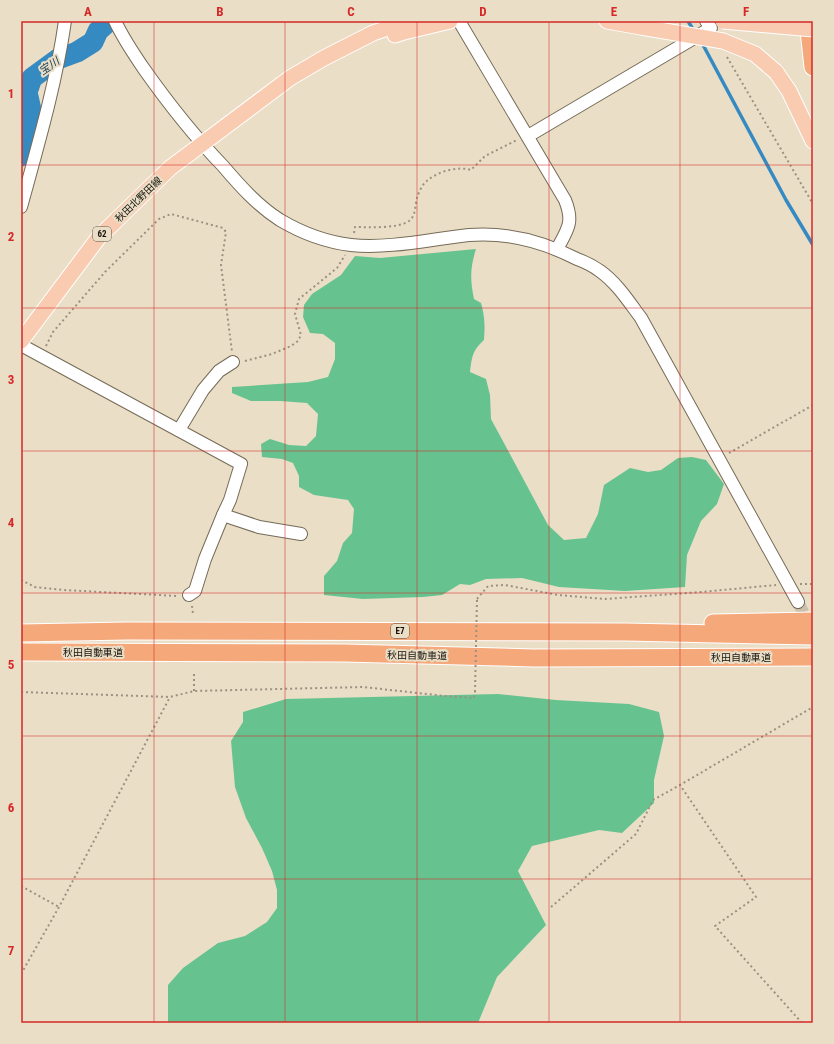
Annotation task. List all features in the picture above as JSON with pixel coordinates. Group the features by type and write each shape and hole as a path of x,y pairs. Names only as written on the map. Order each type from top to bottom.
{"highway":[{"path":"808,21 813,67"},
{"path":"626,632 704,623 813,621"},
{"name":"秋田自動車道","path":"21,633 127,631 626,632 813,636"},
{"name":"秋田自動車道","path":"21,652 336,653 534,658 813,657"},
{"path":"782,657 813,664"}],"main road":[{"name":"秋田北野田線","path":"21,341 99,237 170,168 290,78 324,58 373,33 408,21"},
{"path":"607,21 723,41 755,54 776,72 789,91 813,141"},
{"path":"723,21 813,29"},
{"name":"秋田北野田線","path":"262,98 294,84 377,42 404,32 446,22"}],"street":[{"path":"21,204 44,123 57,70 66,21"},
{"path":"115,21 123,38 159,90 202,144 252,199 280,220 308,235 352,245 389,245 470,235 512,237 534,241 558,249 600,271 623,294 641,318 798,602"},
{"path":"459,21 565,200 570,212 568,228 558,249"},
{"path":"528,136 711,28 706,21"},
{"path":"21,345 241,464 230,500 205,559 195,590 189,595"},
{"path":"179,430 203,390 219,371 233,362"},
{"path":"223,515 259,527 301,534"}],"path":[{"path":"725,54 813,204"},
{"path":"41,355 53,332 105,272 159,219 171,214 223,228 226,232 221,264 233,362 249,361 272,354 298,341 301,335 295,314 299,299 337,268 352,245 355,227 397,225 410,221 414,215 417,198 422,186 428,179 445,171 464,168 471,170 485,156 528,136"},
{"path":"719,459 813,405"},
{"path":"21,580 35,587 62,590 189,595"},
{"path":"21,692 170,697 194,691 363,687 474,698 477,598 488,586 504,585 558,595 605,599 787,584"},
{"path":"194,671 194,691"},
{"path":"21,974 59,907 170,697"},
{"path":"551,907 636,834 653,800 813,707"},
{"path":"680,785 756,897 716,926 802,1023"},
{"path":"21,886 59,907"}],"green space":[{"path":"476,249 471,274 472,286 474,299 481,303 485,326 484,340 473,354 470,372 486,379 490,395 491,419 548,525 564,540 586,538 598,514 604,485 630,468 648,472 661,470 678,458 692,457 706,460 724,484 717,504 701,521 687,555 685,587 625,591 559,587 522,578 486,579 470,585 460,584 442,595 423,597 363,599 324,595 324,576 337,561 343,543 352,533 354,509 348,500 314,495 299,487 299,476 293,463 282,459 262,457 261,444 270,439 289,445 306,446 316,436 318,414 307,403 251,401 232,393 232,387 308,382 328,377 335,359 335,343 323,334 310,333 303,317 304,305 312,294 341,275 355,256 380,258"},
{"path":"498,694 556,700 629,704 659,712 664,736 654,780 654,803 622,833 599,830 532,846 518,871 546,925 497,977 478,1023 168,1023 168,985 183,968 218,943 245,936 267,922 277,908 277,890 272,871 246,818 235,787 231,741 243,722 243,712 286,699"}],"waterway":[{"name":"宝川","path":"21,156 33,119 27,92 32,78 58,59 77,52 93,42 98,31 109,21"},
{"path":"688,21 694,31"},
{"path":"702,43 786,200 813,245"}],"tunnel":[{"path":"798,602 810,626"}]}
